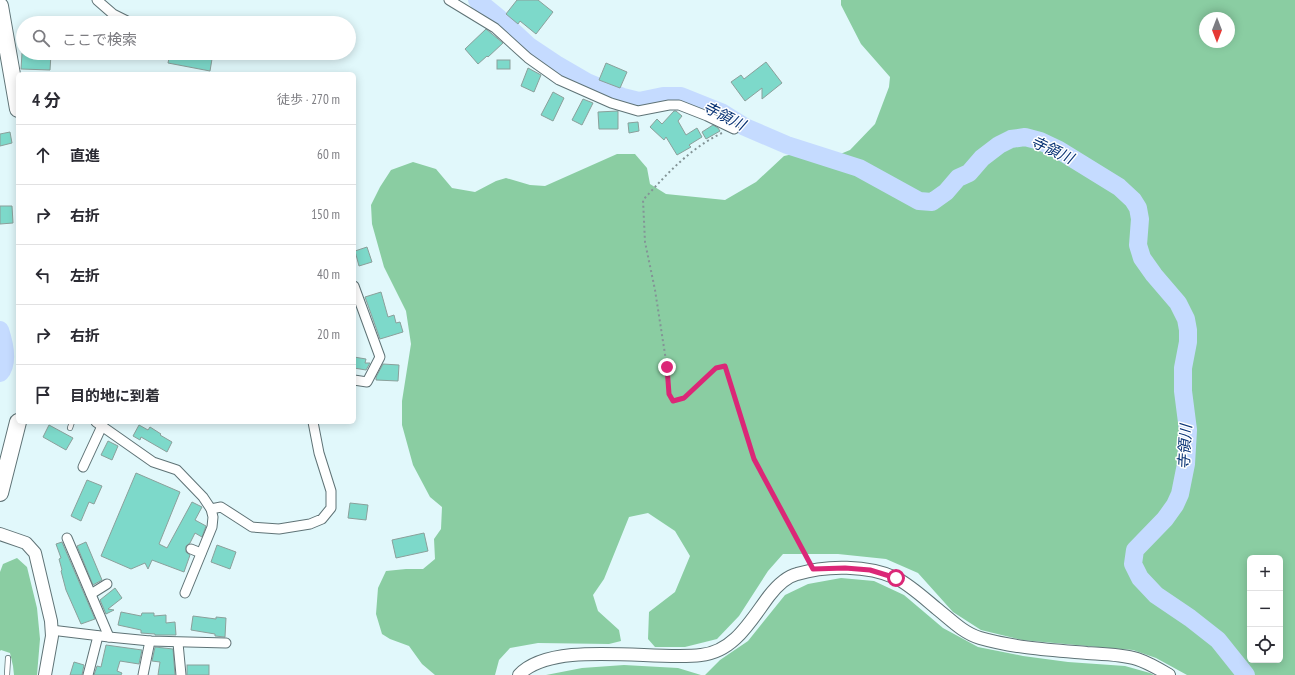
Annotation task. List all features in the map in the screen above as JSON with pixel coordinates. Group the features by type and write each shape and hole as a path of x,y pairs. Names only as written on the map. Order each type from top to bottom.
{"highway":[{"path":"0,6 16,98"},
{"path":"0,492 17,424"}],"street":[{"path":"97,0 117,16"},
{"path":"449,0 495,28 528,58 559,80 611,103 638,111 669,105 678,106 707,116 731,127"},
{"path":"356,291 380,357 367,382 356,380"},
{"path":"83,467 99,424 154,462 177,470 203,497 211,509 213,517 212,527 185,593"},
{"path":"211,509 222,507 252,527 272,529 310,524 322,519 331,508 331,491 319,453 313,424"},
{"path":"0,534 26,543 35,553 51,621 52,636 46,675"},
{"path":"67,538 109,637"},
{"path":"191,549 201,553"},
{"path":"519,675 538,661 556,656 586,654 676,656 702,655 716,652 728,645 742,632 774,590 782,582 794,574 813,569 845,568 870,570 896,578 918,593 965,631 979,638 1019,647 1117,655 1137,659 1156,667 1169,675"},
{"path":"91,594 107,584"},
{"path":"51,630 150,641 178,643 226,643"},
{"path":"88,675 98,636"},
{"path":"143,675 150,641"},
{"path":"178,643 181,675"}],"lane":[{"path":"70,428 71,424"},
{"path":"7,675 8,658"}],"path":[{"path":"731,127 708,140 678,162 643,200 645,242 655,290 667,367 669,394 673,401 684,398 716,368 725,366 754,459 813,569"}],"green space":[{"path":"841,0 1295,0 1295,675 1187,675 1156,658 1133,650 1022,640 981,630 953,612 918,573 886,559 838,554 783,554 768,571 739,616 717,639 685,647 655,647 648,639 649,612 675,592 690,556 675,531 648,513 629,517 604,579 593,595 598,611 619,630 621,641 609,644 538,643 510,648 499,660 495,675 435,675 422,664 409,646 390,639 382,634 376,614 378,588 386,571 423,569 435,559 434,539 441,529 442,507 430,497 413,465 402,425 402,401 411,344 406,311 384,267 372,224 371,205 391,170 413,162 436,169 452,188 475,192 496,181 506,178 530,185 545,186 617,154 635,154 647,168 650,184 666,194 725,200 756,182 784,156 798,153 826,160 850,150 875,124 889,87 890,77 861,44 841,5"},
{"path":"17,558 27,567 37,608 40,639 37,675 14,675 10,653 0,651 0,572 3,564"},
{"path":"841,578 874,581 904,595 943,628 978,647 1023,656 1068,662 1125,666 1154,675 705,675 720,660 748,641 785,595 808,584"},
{"path":"624,665 678,668 701,675 546,675 582,668"}],"building":[{"path":"517,0 538,0 553,12 536,34 520,21 518,24 506,14"},
{"path":"486,29 503,43 478,64 465,49"},
{"path":"22,60 51,60 50,70 21,69"},
{"path":"169,60 212,60 210,71 168,63"},
{"path":"497,60 510,60 510,69 497,69"},
{"path":"766,62 782,83 762,99 762,88 745,101 731,82 741,75 744,79"},
{"path":"606,63 627,72 620,88 599,80"},
{"path":"528,68 541,75 534,92 521,86"},
{"path":"553,92 564,98 553,121 541,115"},
{"path":"583,99 593,103 582,125 572,120"},
{"path":"618,111 618,129 599,129 598,112"},
{"path":"674,111 682,116 678,121 686,135 697,128 702,137 689,145 691,147 677,155 666,137 664,140 650,127 657,119 662,124"},
{"path":"638,122 639,131 629,133 628,123"},
{"path":"713,125 720,131 706,139 702,132"},
{"path":"10,132 12,143 0,146 0,134"},
{"path":"0,206 12,206 13,223 0,224"},
{"path":"367,247 372,262 359,266 356,251"},
{"path":"381,292 388,317 394,315 396,323 400,322 403,332 380,339 365,297"},
{"path":"356,357 366,359 365,363 370,363 366,370 356,368"},
{"path":"383,364 399,365 398,381 376,380 376,377"},
{"path":"49,425 73,438 66,450 43,437"},
{"path":"139,425 148,430 150,427 172,442 167,452 141,437 140,440 133,436"},
{"path":"108,441 118,446 112,460 101,455"},
{"path":"136,473 180,492 159,544 167,548 192,502 202,507 195,520 206,526 202,537 195,533 190,543 186,546 186,552 190,555 184,572 152,560 148,569 145,563 131,569 101,556"},
{"path":"87,480 102,486 94,504 89,502 81,521 71,516"},
{"path":"350,503 368,505 366,520 348,518"},
{"path":"424,533 428,551 396,558 392,540"},
{"path":"62,542 95,619 81,624 66,590 61,571 59,559 61,558 56,544"},
{"path":"86,542 102,580 93,585 77,546"},
{"path":"217,545 236,552 230,569 211,562"},
{"path":"115,588 122,598 108,609 114,610 106,614 100,600"},
{"path":"121,612 141,616 142,613 154,613 154,616 166,615 166,623 175,622 176,635 141,633 141,630 118,625"},
{"path":"193,616 216,619 216,617 226,618 225,637 191,630"},
{"path":"106,645 142,650 139,664 120,661 117,671 122,673 121,675 94,675 97,666 101,667"},
{"path":"155,647 173,649 175,675 158,675 160,662 152,661"},
{"path":"74,662 84,665 82,675 70,675"},
{"path":"187,665 209,665 209,675 187,675"}],"waterway":[{"name":"寺領川","path":"477,0 529,46 587,82 623,97 639,101 663,96 681,96 721,112 745,127 787,145 859,168 919,201 932,202 946,192 958,178 969,173 982,158 999,145 1011,139 1025,137 1040,141 1059,150 1119,187 1133,200 1138,208 1140,219 1138,245 1142,258 1154,275 1178,303 1186,319 1188,330 1188,342 1183,368 1183,391 1188,430 1186,464 1180,494 1175,505 1165,519 1135,550 1133,564 1140,578 1156,595 1190,618 1218,640 1246,675"},
{"path":"0,330 5,352 3,369 0,373"}],"route":[{"path":"667,367 669,394 673,401 684,398 716,368 725,366 754,459 813,569 845,568 870,570 896,578"}]}
